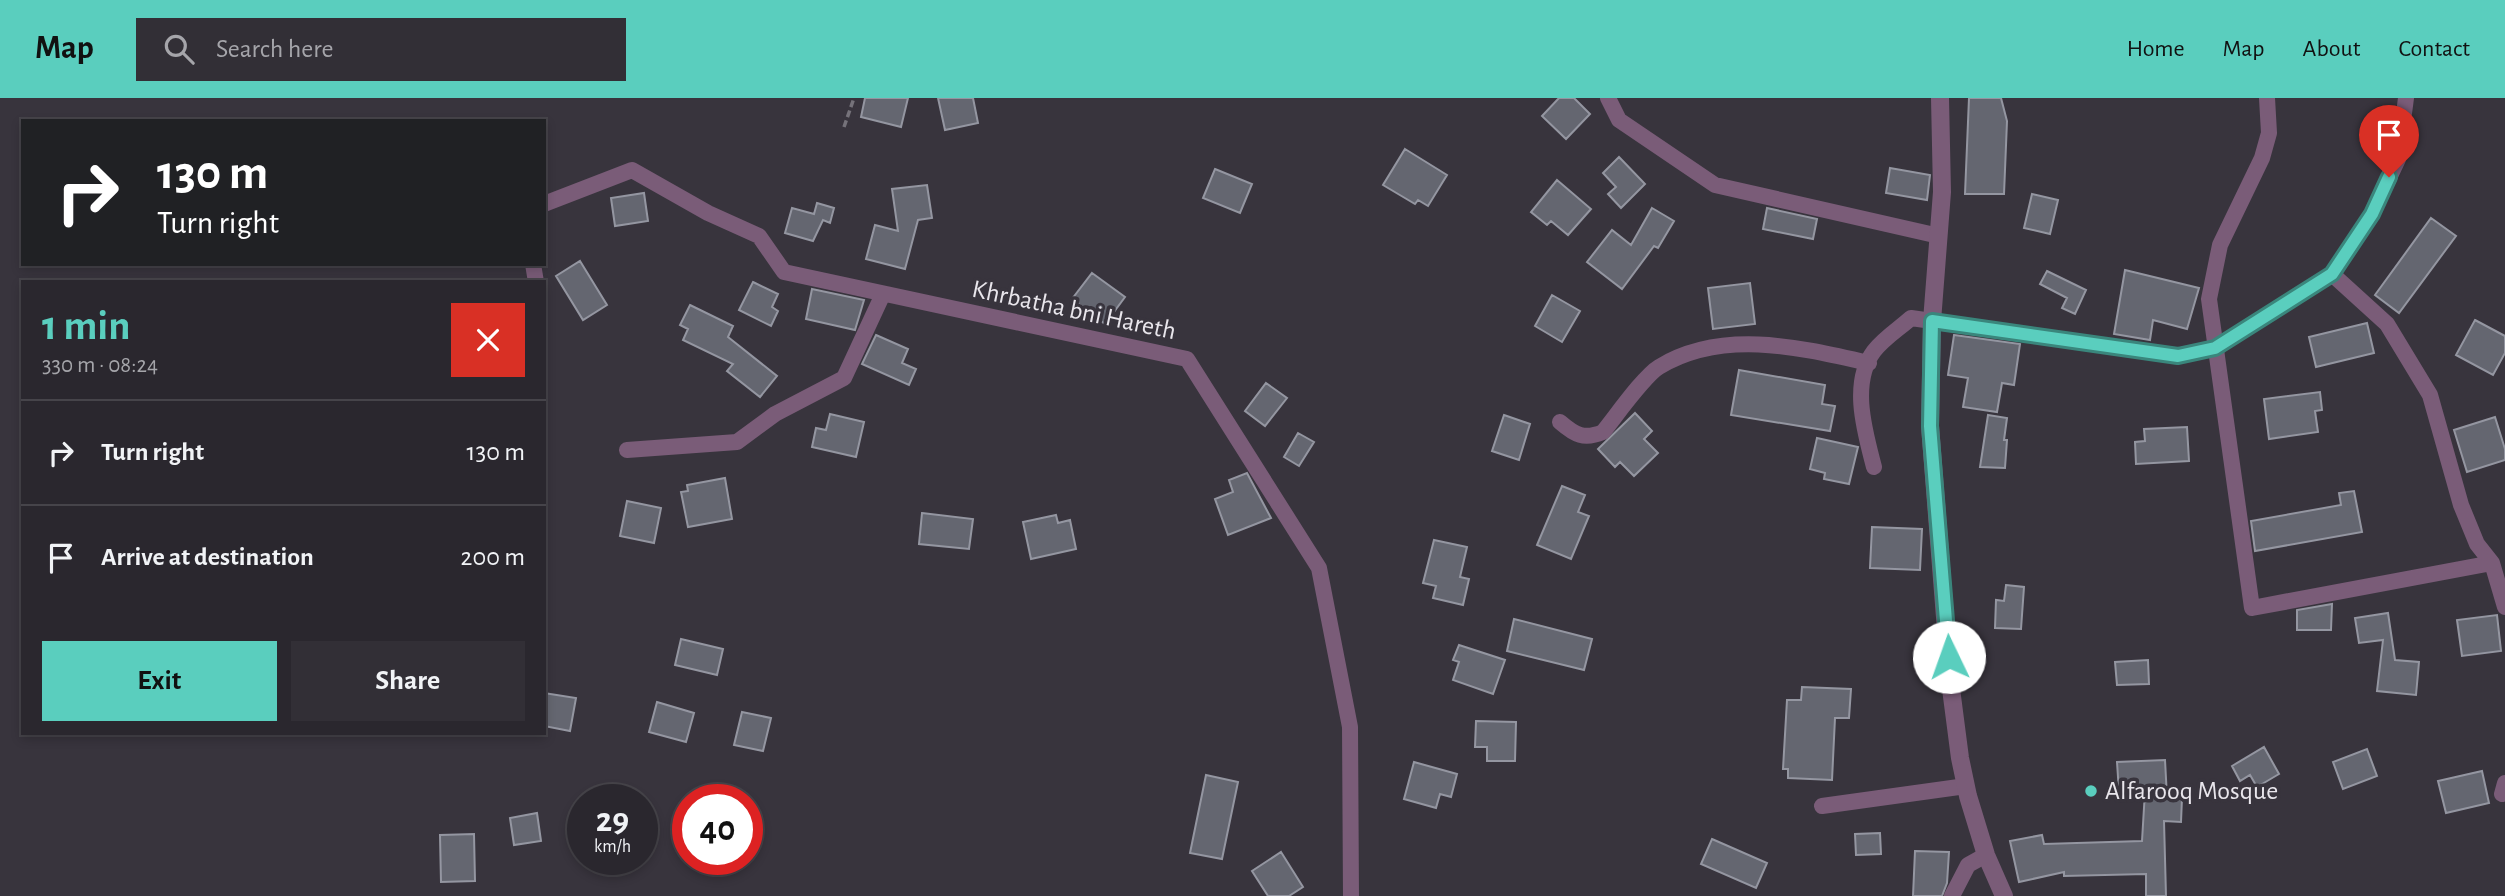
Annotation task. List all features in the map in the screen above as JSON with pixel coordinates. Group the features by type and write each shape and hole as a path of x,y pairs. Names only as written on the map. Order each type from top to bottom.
{"street":[{"path":"1608,98 1619,120 1715,185 1939,236"},
{"path":"1940,98 1942,192 1932,321 1930,426 1950,681 1966,786 1986,855 2004,896"},
{"path":"2267,98 2269,133 2266,146 2220,245 2209,299 2252,608 2492,563"},
{"path":"1874,467 1861,417 1862,385 1873,351 1911,318 2178,356 2215,348 2332,274 2372,214 2398,159 2406,98"},
{"name":"Khrbatha bni Hareth","path":"546,203 632,170 708,213 759,236 783,272 1187,359 1319,568 1350,727 1351,896"},
{"path":"2332,274 2387,324 2430,395 2462,505 2477,544 2492,563 2505,607"},
{"path":"627,450 737,442 775,414 844,378 883,294"},
{"path":"1560,422 1577,436 1591,437 1603,432 1658,367 1703,350 1748,344 1802,349 1870,363"},
{"path":"1822,806 1966,786"},
{"path":"1952,896 1968,865 1986,855"}],"path":[{"path":"844,127 854,98"}],"building":[{"path":"865,98 908,98 901,127 861,117"},
{"path":"938,98 973,98 978,123 945,130"},
{"path":"1559,98 1574,98 1590,114 1566,139 1542,116"},
{"path":"1969,98 2001,98 2007,121 2004,194 1965,194"},
{"path":"1405,149 1447,175 1428,206 1418,200 1415,204 1383,185"},
{"path":"1619,157 1645,184 1621,208 1608,194 1616,187 1603,173"},
{"path":"1890,168 1930,175 1927,200 1886,193"},
{"path":"1215,169 1252,184 1240,213 1203,198"},
{"path":"1557,180 1591,209 1568,235 1551,221 1547,225 1531,212"},
{"path":"927,185 932,218 918,220 905,269 866,259 875,225 898,231 892,189"},
{"path":"644,193 648,221 615,226 611,198"},
{"path":"2032,194 2058,200 2050,234 2024,228"},
{"path":"817,203 834,208 830,223 823,220 813,241 785,233 792,208 814,214"},
{"path":"1652,208 1674,221 1658,248 1654,246 1622,289 1587,262 1612,230 1631,245"},
{"path":"1767,208 1817,219 1813,239 1763,229"},
{"path":"2431,218 2456,236 2399,313 2375,295"},
{"path":"580,261 607,305 583,320 556,276"},
{"path":"2125,270 2199,288 2187,329 2153,320 2150,340 2114,334"},
{"path":"2047,271 2086,290 2075,314 2062,308 2067,298 2040,284"},
{"path":"1092,273 1125,297 1105,324 1072,299"},
{"path":"753,282 778,294 772,307 778,311 771,326 739,310"},
{"path":"1750,283 1755,324 1713,329 1708,288"},
{"path":"812,289 864,300 855,330 806,319"},
{"path":"1552,295 1580,311 1562,342 1535,326"},
{"path":"690,305 733,326 728,337 777,376 760,397 727,371 733,364 683,340 688,329 680,325"},
{"path":"2475,320 2505,336 2505,353 2493,375 2456,355"},
{"path":"2367,323 2374,353 2316,367 2309,337"},
{"path":"876,335 908,349 902,363 916,369 909,385 862,364"},
{"path":"1954,335 2020,344 2014,385 2002,383 1997,412 1963,407 1968,378 1948,375"},
{"path":"1739,370 1825,385 1822,404 1835,406 1830,431 1731,415"},
{"path":"1266,383 1287,398 1265,426 1245,411"},
{"path":"2320,392 2322,410 2315,411 2318,432 2269,439 2264,399"},
{"path":"1635,413 1652,431 1644,439 1658,453 1634,476 1620,462 1615,467 1598,449"},
{"path":"830,414 864,422 856,457 812,447 816,428 826,430"},
{"path":"1504,415 1530,424 1519,460 1492,451"},
{"path":"1988,415 2007,418 2004,440 2007,440 2005,468 1980,467"},
{"path":"2495,417 2505,449 2505,460 2467,472 2454,430"},
{"path":"2187,427 2189,461 2136,464 2135,442 2145,441 2144,429"},
{"path":"1298,433 1314,442 1299,466 1284,457"},
{"path":"1817,438 1858,447 1849,484 1824,479 1825,473 1810,469"},
{"path":"1247,473 1271,518 1228,535 1215,499 1233,492 1229,480"},
{"path":"725,478 732,519 688,527 681,492 688,491 687,485"},
{"path":"1562,486 1585,495 1578,512 1589,516 1571,559 1537,545"},
{"path":"2354,491 2362,532 2255,551 2251,521 2341,505 2339,493"},
{"path":"627,501 661,508 654,543 620,536"},
{"path":"922,513 973,519 969,549 919,544"},
{"path":"1056,515 1058,523 1070,520 1076,549 1031,559 1023,522"},
{"path":"1872,527 1922,529 1920,570 1870,568"},
{"path":"1434,540 1467,547 1460,577 1469,579 1463,605 1433,598 1436,586 1423,583"},
{"path":"2006,585 2024,587 2021,629 1995,628 1996,600 2004,601"},
{"path":"2332,604 2331,630 2297,630 2297,610"},
{"path":"2388,613 2395,660 2419,662 2416,695 2377,691 2383,640 2359,643 2355,618"},
{"path":"2497,615 2501,651 2462,656 2457,620"},
{"path":"1514,619 1592,639 1584,670 1507,651"},
{"path":"681,639 723,649 717,675 675,665"},
{"path":"1459,645 1505,660 1493,694 1453,680 1459,662 1453,660"},
{"path":"2148,660 2149,684 2117,685 2115,662"},
{"path":"1802,687 1851,689 1849,718 1835,718 1832,780 1788,778 1788,769 1783,769 1787,700 1801,700"},
{"path":"546,693 576,698 570,731 546,726"},
{"path":"657,702 694,713 686,742 649,732"},
{"path":"742,712 771,718 763,751 734,745"},
{"path":"1476,721 1516,722 1515,761 1487,761 1487,747 1475,747"},
{"path":"2264,747 2279,774 2257,787 2250,775 2240,781 2232,766"},
{"path":"2367,749 2377,776 2343,789 2333,762"},
{"path":"2165,760 2167,797 2182,798 2181,822 2164,821 2166,896 2146,896 2146,874 2064,876 2064,872 2019,882 2010,841 2042,835 2044,844 2142,841 2145,791 2119,792 2117,762"},
{"path":"1414,762 1457,774 1451,797 1440,794 1436,808 1404,799"},
{"path":"2482,771 2489,803 2446,813 2438,781"},
{"path":"1206,775 1238,782 1222,859 1190,853"},
{"path":"537,813 541,841 514,845 510,818"},
{"path":"1880,833 1881,854 1856,855 1855,834"},
{"path":"474,834 475,881 441,882 440,835"},
{"path":"1712,839 1767,863 1756,888 1701,864"},
{"path":"1915,851 1949,852 1947,883 1942,896 1913,896"},
{"path":"1281,852 1303,887 1289,896 1268,896 1252,871"}],"place":[{"name":"Alfarooq Mosque","path":"2091,791"}],"route":[{"path":"1949,657 1930,426 1932,321 2178,356 2215,348 2332,274 2372,214 2389,177"}]}
